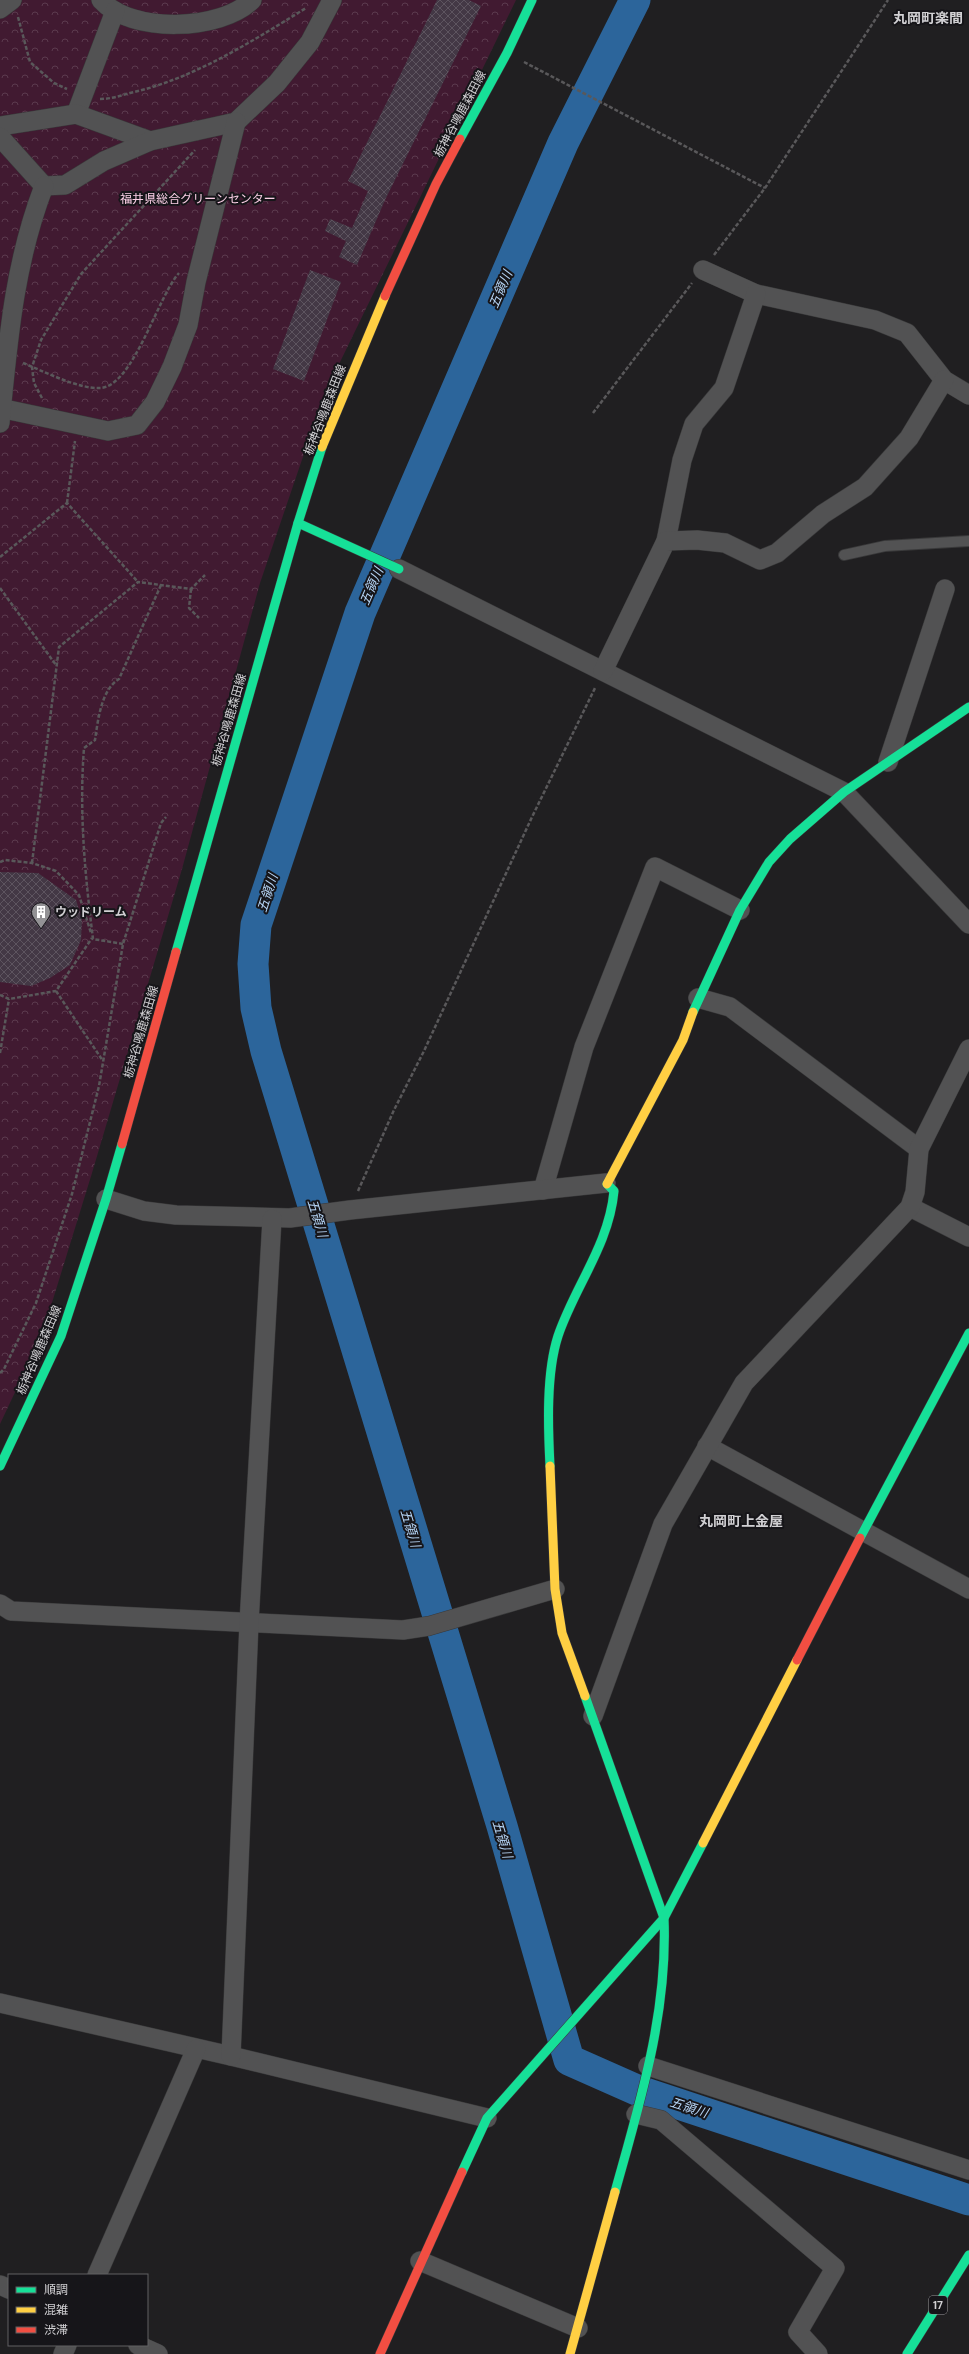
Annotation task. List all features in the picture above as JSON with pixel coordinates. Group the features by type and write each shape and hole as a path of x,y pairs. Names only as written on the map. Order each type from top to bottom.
{"street":[{"path":"80,106 108,6 134,19 166,25 212,22 243,9 252,0"},
{"path":"44,186 65,185 104,161 150,141 236,122 277,83 310,42 332,0"},
{"name":"栃神谷鳴鹿森田線","path":"0,1466 61,1336 106,1199 298,523 327,431 363,345 436,184 506,54 532,0"},
{"path":"0,126 80,106 150,141"},
{"path":"44,186 30,222 11,312 0,413 59,421 108,431 137,425 155,402 172,367 188,325 201,262 236,122"},
{"path":"0,137 44,186"},
{"path":"703,270 756,294 875,320 907,333 944,380 969,395"},
{"path":"603,671 666,541 682,460 694,424 724,388 756,294"},
{"path":"666,541 697,540 725,543 760,560 776,553 822,514 864,487 909,438 944,380"},
{"path":"298,523 399,569 844,792 969,924"},
{"path":"888,762 946,589"},
{"path":"606,1183 683,1040 698,998 740,910 769,862 790,839 844,792 969,707"},
{"path":"543,1190 584,1047 655,866 740,910"},
{"path":"698,998 730,1007 919,1149"},
{"path":"593,1716 663,1524 744,1383 910,1207 916,1185 919,1149 969,1048"},
{"path":"106,1199 144,1211 176,1215 272,1219 302,1218 350,1210 606,1183"},
{"path":"570,2354 648,2066 664,1989 666,1947 664,1918 562,1632 555,1589 549,1441 551,1376 558,1336 600,1246 612,1211 614,1191 606,1183"},
{"path":"910,1207 969,1237"},
{"path":"231,2056 249,1623 272,1219"},
{"path":"380,2354 420,2261 487,2118 664,1918 864,1531 969,1333"},
{"path":"707,1446 969,1589"},
{"path":"5,1607 249,1623 403,1630 429,1626 555,1589"},
{"path":"0,2003 231,2056 487,2118"},
{"path":"97,2274 196,2049"},
{"path":"648,2066 969,2170"},
{"path":"636,2114 661,2120 835,2268 798,2332 818,2354"},
{"name":"17","path":"906,2354 969,2255"},
{"path":"420,2261 578,2328"},
{"path":"140,2346 158,2354"}],"lane":[{"path":"844,555 885,546 969,541"}],"path":[{"path":"593,413 765,188 888,0"},
{"path":"10,8 30,62 80,106 146,90 184,76 267,32 307,8"},
{"path":"526,63 765,188"},
{"path":"59,421 46,405 34,383 32,367 41,340 81,274 196,149"},
{"path":"6,357 77,384 101,388 119,380 135,355 176,277 187,264 201,262"},
{"path":"0,557 67,503 77,425"},
{"path":"67,503 138,582 191,590"},
{"path":"199,618 189,608 191,590 205,575"},
{"path":"32,863 59,647 138,582"},
{"path":"0,995 9,998 56,991 93,939 84,867 81,793 84,748 95,740 98,720 110,685 119,679 161,585"},
{"path":"0,588 56,666"},
{"path":"350,1210 394,1110 421,1058 532,817 603,671"},
{"path":"0,1372 4,1369 36,1303 72,1194 99,1086 123,944 160,824 166,817"},
{"path":"0,862 5,860 32,863 56,871 79,895 93,939"},
{"path":"93,939 123,944"},
{"path":"56,991 103,1061"},
{"path":"0,1053 9,998"}],"green space":[{"name":"福井県総合グリーンセンター","path":"0,0 516,0 324,395 260,583 182,869 92,1173 42,1335 0,1424"}],"building":[{"path":"437,0 469,0 481,6 385,200 357,265 339,257 346,241 325,231 330,219 352,228 368,191 348,181"},
{"path":"310,270 341,282 304,381 273,369"},
{"name":"ウッドリーム","path":"0,872 38,873 76,900 82,919 81,940 70,965 50,978 31,986 0,982"}],"waterway":[{"name":"五領川","path":"635,0 563,143 360,613 256,925 253,964 256,1008 266,1051 502,1826 569,2060 639,2091 969,2200"}],"traffic: fast":[{"path":"460,139 507,53 532,0"},
{"path":"176,952 298,523 322,447"},
{"path":"298,523 399,569"},
{"path":"693,1012 740,910 769,862 790,839 844,792 969,707"},
{"path":"0,1466 61,1336 106,1199 122,1144"},
{"path":"550,1466 549,1400 551,1366 554,1351 565,1318 606,1229 614,1191 607,1184"},
{"path":"860,1538 969,1333"},
{"path":"585,1696 664,1918 662,1988 657,2023 643,2091 615,2192"},
{"path":"462,2172 487,2118 664,1918 703,1843"},
{"path":"907,2354 969,2255"}],"traffic: slow":[{"path":"322,447 385,296"},
{"path":"607,1184 683,1040 693,1012"},
{"path":"550,1466 555,1589 562,1633 585,1696"},
{"path":"703,1843 797,1660"},
{"path":"570,2354 615,2192"}],"traffic: jam":[{"path":"385,296 436,184 460,139"},
{"path":"122,1144 176,952"},
{"path":"797,1660 860,1538"},
{"path":"380,2354 462,2172"}],"place":[{"name":"ウッドリーム","path":"41,929"}],"district":[{"name":"丸岡町楽間","path":"928,18"},
{"name":"丸岡町上金屋","path":"741,1521"}]}
